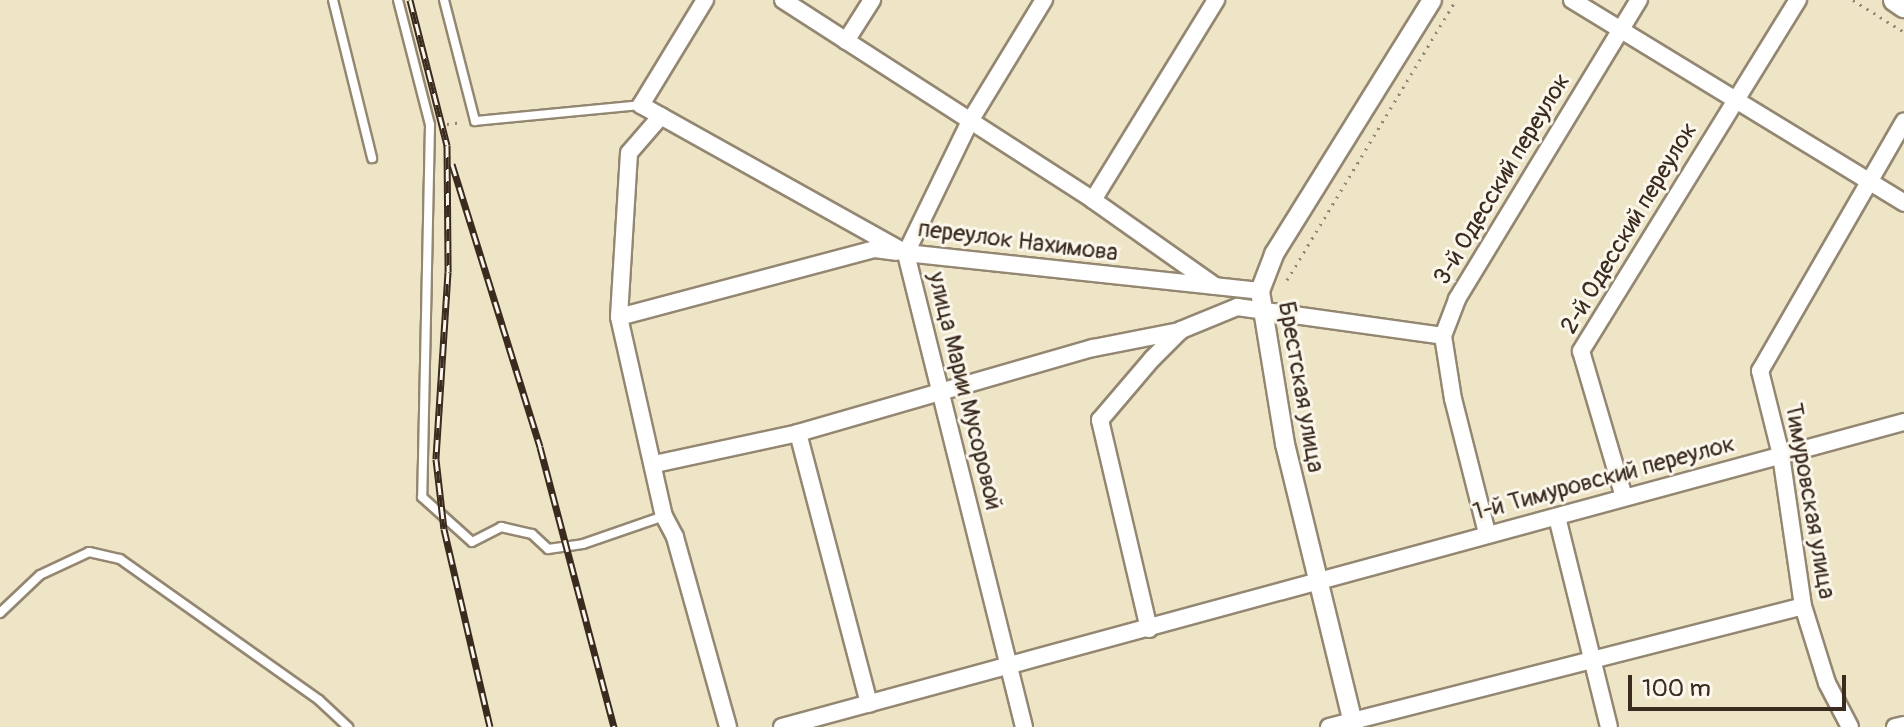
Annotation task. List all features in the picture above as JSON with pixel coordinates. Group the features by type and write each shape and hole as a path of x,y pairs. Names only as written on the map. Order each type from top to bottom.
{"main road":[{"path":"1895,0 1904,6"}],"street":[{"path":"641,105 705,0"},
{"path":"783,0 1093,200 1218,287"},
{"path":"846,41 872,0"},
{"name":"улица Марии Мусоровой","path":"1024,727 906,253 970,121 1044,0"},
{"path":"1093,200 1216,0"},
{"name":"Брестская улица","path":"1353,724 1315,580 1260,300 1274,254 1432,0"},
{"path":"1572,0 1869,178 1904,203"},
{"name":"3-й Одесский переулок","path":"1487,533 1453,399 1443,336 1457,299 1639,0"},
{"name":"2-й Одесский переулок","path":"1624,497 1581,351 1798,0"},
{"name":"переулок Нахимова","path":"641,105 906,253 1218,287 1260,300"},
{"path":"661,116 629,153 619,317 655,464 664,516 675,537 728,727"},
{"name":"Тимуровская улица","path":"1850,727 1827,683 1803,606 1781,455 1760,371 1904,122"},
{"path":"619,317 875,249 906,253"},
{"path":"655,464 798,433 941,389 1181,330 1260,300 1443,336"},
{"path":"1149,629 1100,420 1181,330"},
{"name":"1-й Тимуровский переулок","path":"782,727 1009,668 1315,580 1904,422"},
{"path":"798,433 869,704"},
{"path":"1557,517 1609,727"},
{"path":"1329,727 1353,724 1593,657 1803,606"},
{"path":"1895,727 1904,725"}],"lane":[{"path":"333,0 372,158"},
{"path":"398,0 430,125 422,497 472,542 501,527 532,534 548,549 583,544 664,516"},
{"path":"444,0 475,121 641,105"},
{"path":"0,613 40,575 89,552 120,559 319,700 348,727"}],"path":[{"path":"1287,280 1456,0"},
{"path":"1853,0 1904,32"},
{"path":"430,125 475,121"}],"railway":[{"path":"410,0 447,145 448,272 436,459 444,529 490,727"},
{"path":"452,164 540,447 614,727"}]}
